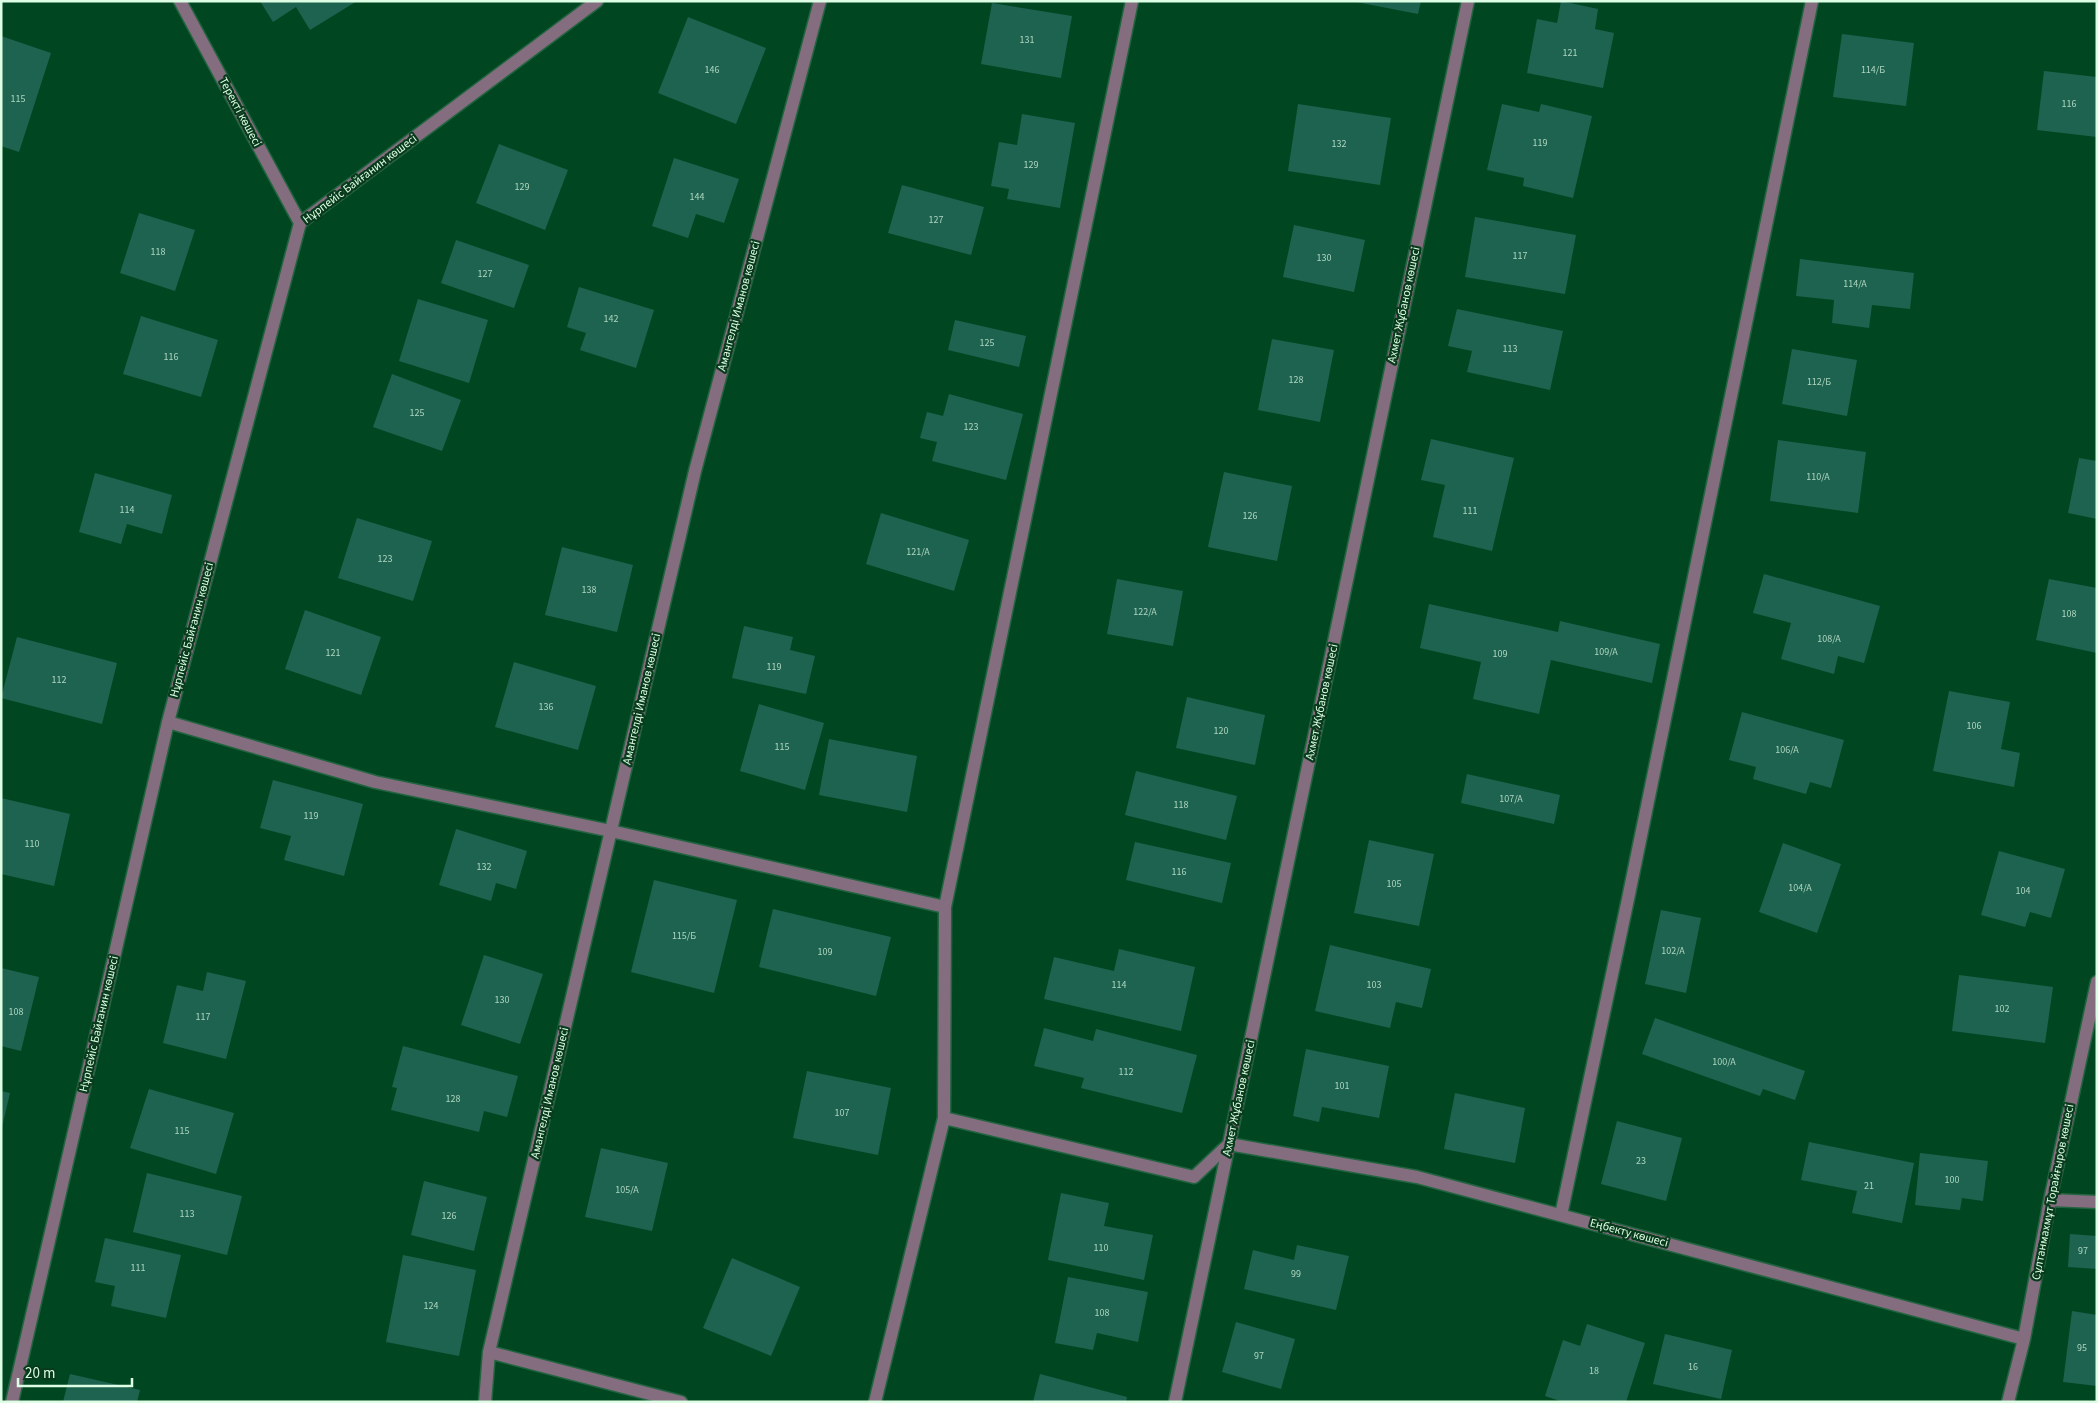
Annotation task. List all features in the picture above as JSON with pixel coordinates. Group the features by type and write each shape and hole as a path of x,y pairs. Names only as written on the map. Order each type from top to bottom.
{"street":[{"name":"Теректі көшесі","path":"180,1 300,223"},
{"name":"Нұрпейіс Байғанин көшесі","path":"12,1402 168,722 300,223 597,1"},
{"name":"Амангелді Иманов көшесі","path":"485,1402 489,1352 695,471 820,1"},
{"path":"875,1402 944,1118 945,907 1132,1"},
{"name":"Ахмет Жұбанов көшесі","path":"1175,1402 1468,1"},
{"path":"1561,1215 1628,899 1812,1"},
{"path":"168,722 375,782 611,831 945,907"},
{"name":"Сұлтанмахмұт Торайғыров көшесі","path":"2008,1402 2024,1339 2050,1200 2097,982"},
{"path":"944,1118 1194,1177 1229,1144"},
{"name":"Еңбекту көшесі","path":"1229,1144 1417,1177 2024,1339"},
{"path":"2050,1200 2097,1202"},
{"path":"489,1352 681,1402"}],"building":[{"path":"260,1 357,1 310,30 296,7 273,22"},
{"path":"1351,1 1421,1 1418,14"},
{"path":"1561,1 1598,9 1595,29 1614,33 1603,88 1527,73 1537,19 1557,23"},
{"path":"992,3 1072,16 1061,78 981,64"},
{"path":"688,17 766,48 736,124 658,93"},
{"path":"1842,34 1914,43 1906,106 1833,97"},
{"path":"1,36 51,53 19,152 1,146"},
{"path":"2044,71 2097,77 2097,137 2037,130"},
{"path":"1298,104 1391,118 1380,185 1288,171"},
{"path":"1502,104 1539,112 1541,104 1592,116 1573,198 1523,186 1524,178 1487,170"},
{"path":"1022,114 1075,123 1060,208 1007,199 1009,189 991,186 999,142 1017,145"},
{"path":"499,144 568,170 545,230 476,203"},
{"path":"674,158 739,179 724,223 696,214 688,238 652,226"},
{"path":"902,185 984,207 971,255 888,233"},
{"path":"139,213 195,230 175,291 120,273"},
{"path":"1475,217 1576,235 1565,294 1465,277"},
{"path":"1294,225 1365,240 1354,292 1283,277"},
{"path":"456,240 529,265 514,308 441,283"},
{"path":"1800,259 1914,273 1910,309 1872,305 1869,328 1832,323 1834,300 1796,296"},
{"path":"579,287 654,310 636,368 580,350 586,333 567,327"},
{"path":"418,299 488,320 469,383 399,361"},
{"path":"1457,309 1563,331 1550,390 1467,372 1472,351 1448,346"},
{"path":"141,316 218,340 201,397 123,374"},
{"path":"955,320 1026,336 1019,367 948,350"},
{"path":"1272,339 1334,350 1320,422 1258,410"},
{"path":"1792,349 1857,360 1847,416 1782,404"},
{"path":"392,374 461,400 442,451 373,427"},
{"path":"949,394 1023,414 1006,480 932,461 937,442 920,438 927,412 943,416"},
{"path":"1431,439 1514,458 1492,551 1433,537 1445,485 1421,480"},
{"path":"1778,440 1866,452 1858,513 1770,501"},
{"path":"2079,458 2097,461 2097,519 2068,513"},
{"path":"1224,472 1292,486 1277,561 1208,547"},
{"path":"95,473 172,495 162,534 127,524 121,544 79,532"},
{"path":"881,513 969,540 954,591 866,564"},
{"path":"357,518 432,541 413,601 338,578"},
{"path":"562,547 633,565 617,632 545,615"},
{"path":"1764,574 1880,606 1864,663 1838,656 1834,674 1781,659 1791,623 1753,613"},
{"path":"1117,579 1183,591 1173,646 1107,634"},
{"path":"2049,579 2097,588 2097,653 2036,640"},
{"path":"1429,604 1558,632 1560,621 1660,644 1652,683 1551,660 1539,714 1473,699 1481,662 1420,648"},
{"path":"305,610 381,637 361,695 285,669"},
{"path":"744,626 793,637 790,650 815,656 806,694 732,678"},
{"path":"17,637 117,663 102,724 1,698"},
{"path":"514,662 596,686 578,750 495,727"},
{"path":"1949,691 2010,702 2001,749 2020,753 2014,787 1933,771"},
{"path":"1187,697 1265,715 1255,765 1176,748"},
{"path":"759,704 824,723 805,790 740,771"},
{"path":"1742,712 1844,740 1831,788 1810,782 1806,794 1753,779 1756,767 1729,760"},
{"path":"829,739 917,756 907,812 819,795"},
{"path":"1136,771 1237,796 1226,840 1125,815"},
{"path":"1467,774 1560,795 1554,824 1461,803"},
{"path":"273,780 363,804 344,876 284,860 291,836 260,828"},
{"path":"1,798 70,814 54,886 1,874"},
{"path":"456,829 527,851 516,889 496,883 491,901 439,885"},
{"path":"1369,840 1434,854 1419,926 1354,913"},
{"path":"1135,842 1231,863 1222,903 1126,880"},
{"path":"1783,843 1841,864 1817,933 1759,912"},
{"path":"1999,851 2065,869 2051,918 2030,912 2025,927 1981,915"},
{"path":"654,880 737,900 714,993 631,972"},
{"path":"773,909 891,937 876,996 759,967"},
{"path":"1661,910 1701,918 1686,993 1645,984"},
{"path":"1330,945 1431,969 1422,1008 1396,1002 1390,1028 1315,1011"},
{"path":"1119,949 1195,967 1181,1031 1044,999 1054,957 1114,971"},
{"path":"484,955 543,974 520,1044 461,1025"},
{"path":"1,968 39,977 21,1051 1,1046"},
{"path":"207,972 246,981 226,1059 163,1043 177,985 203,991"},
{"path":"1959,975 2053,987 2045,1043 1952,1031"},
{"path":"1655,1018 1805,1071 1795,1100 1763,1089 1760,1096 1642,1054"},
{"path":"1044,1028 1093,1041 1096,1029 1197,1055 1182,1113 1081,1088 1084,1078 1034,1066"},
{"path":"403,1046 518,1076 507,1117 484,1111 479,1132 391,1110 397,1088 392,1087"},
{"path":"1306,1049 1389,1066 1379,1118 1322,1107 1319,1122 1293,1116"},
{"path":"807,1071 891,1088 878,1155 793,1138"},
{"path":"149,1089 234,1113 216,1174 130,1148"},
{"path":"1,1091 10,1093 2,1127 1,1127"},
{"path":"1455,1093 1525,1108 1515,1163 1444,1149"},
{"path":"1617,1121 1682,1138 1666,1201 1601,1184"},
{"path":"1809,1142 1914,1163 1902,1223 1852,1213 1857,1191 1801,1180"},
{"path":"601,1148 668,1163 652,1231 585,1217"},
{"path":"1920,1153 1988,1161 1983,1201 1962,1198 1960,1210 1915,1205"},
{"path":"147,1173 242,1196 227,1255 133,1232"},
{"path":"424,1181 487,1197 474,1251 411,1235"},
{"path":"1061,1193 1109,1203 1104,1226 1153,1235 1144,1280 1048,1260"},
{"path":"2070,1234 2097,1236 2097,1269 2068,1267"},
{"path":"105,1238 181,1255 166,1318 111,1306 115,1286 95,1282"},
{"path":"1297,1245 1349,1256 1336,1310 1244,1289 1253,1250 1294,1260"},
{"path":"403,1255 476,1270 459,1356 386,1342"},
{"path":"732,1258 800,1287 771,1356 703,1328"},
{"path":"1068,1277 1148,1292 1138,1342 1097,1333 1093,1350 1055,1343"},
{"path":"2072,1311 2097,1315 2097,1386 2063,1382"},
{"path":"1236,1322 1295,1339 1281,1389 1222,1372"},
{"path":"1587,1324 1645,1343 1626,1402 1563,1402 1545,1396 1563,1340 1580,1346"},
{"path":"1665,1334 1732,1350 1721,1399 1653,1384"},
{"path":"70,1374 140,1390 137,1402 63,1402"},
{"path":"1040,1374 1127,1397 1126,1402 1033,1402"}]}
